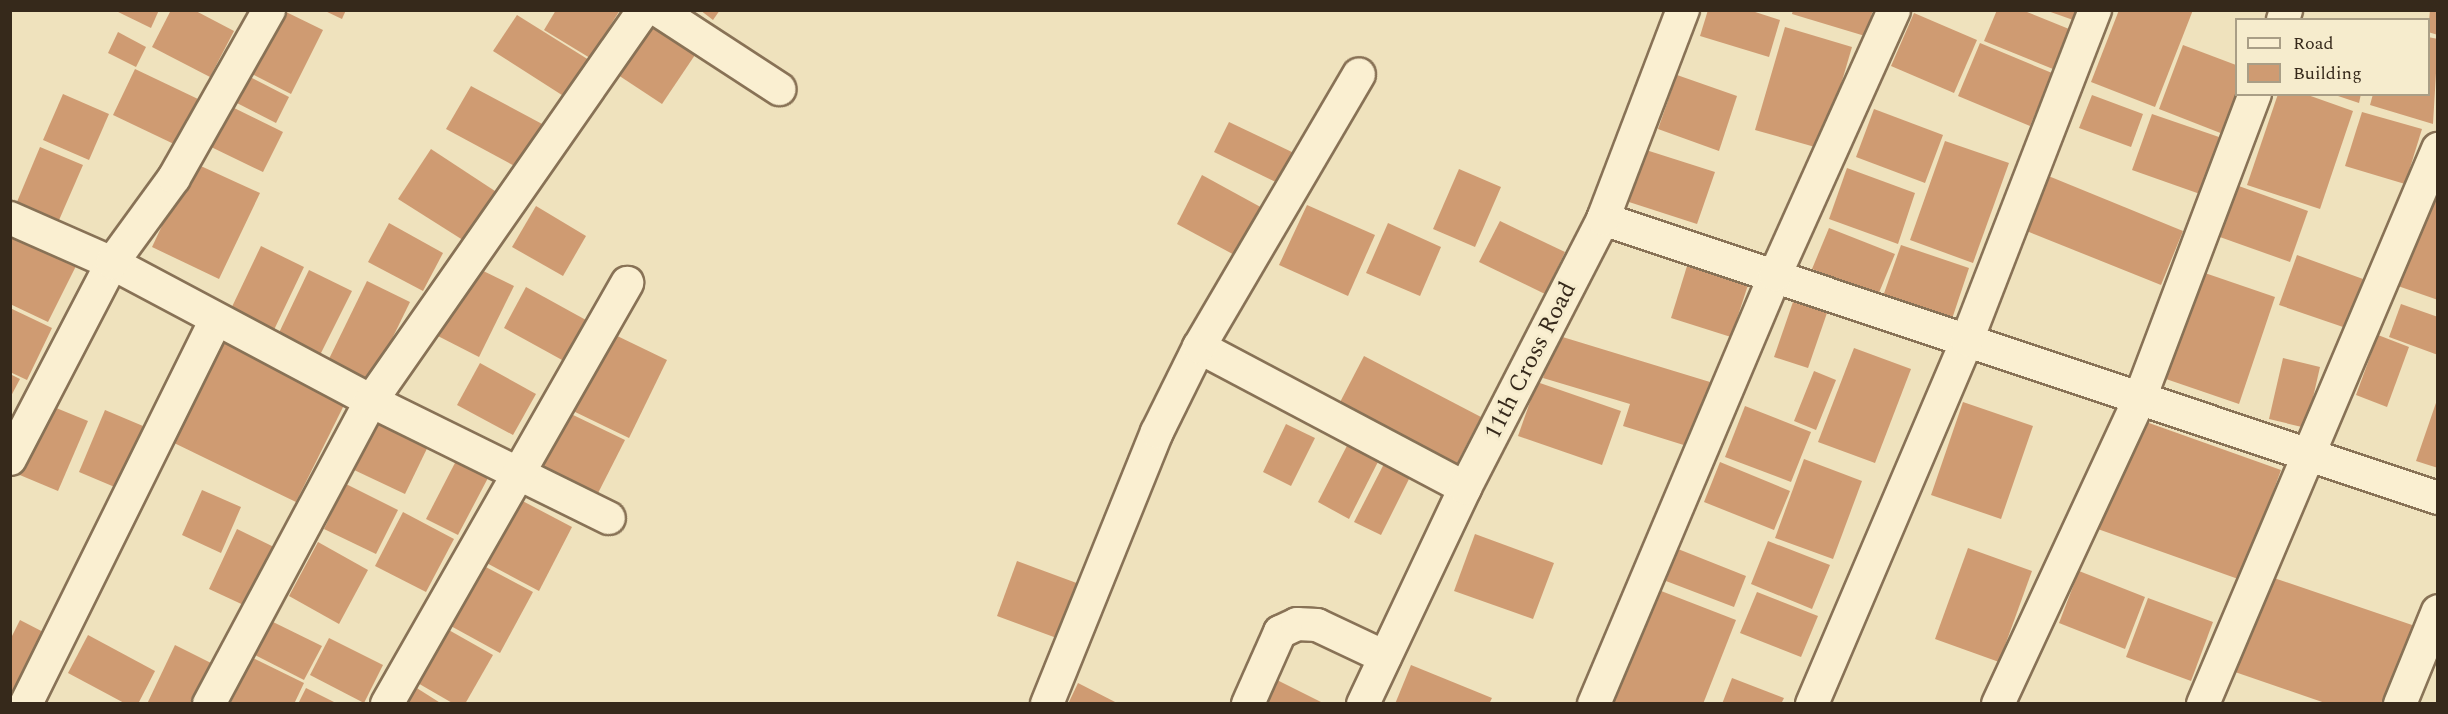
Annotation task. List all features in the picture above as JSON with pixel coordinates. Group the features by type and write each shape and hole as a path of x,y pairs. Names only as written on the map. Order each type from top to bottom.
{"street":[{"path":"10,459 112,263 174,178 269,10"},
{"path":"209,704 371,401 644,10"},
{"path":"658,10 779,89"},
{"name":"11th Cross Road","path":"1363,704 1465,488 1603,219 1683,10"},
{"path":"1594,704 1775,275 1894,10"},
{"path":"1812,704 1967,340 2095,10"},
{"path":"1047,704 1157,432 1199,346 1359,74"},
{"path":"1998,704 2140,398 2253,96"},
{"path":"2203,704 2311,455 2438,149"},
{"path":"10,218 112,263 371,401 522,471 609,518"},
{"path":"1603,219 2438,498"},
{"path":"387,704 522,471 627,283"},
{"path":"26,704 216,319"},
{"path":"1199,346 1465,488"},
{"path":"2400,704 2438,611"},
{"path":"1248,704 1280,632 1297,624 1317,625 1385,657"}],"building":[{"path":"114,10 159,10 151,28"},
{"path":"171,10 194,10 234,31 210,77 152,47"},
{"path":"282,10 323,30 291,94 250,73"},
{"path":"323,10 346,10 342,19"},
{"path":"556,10 620,10 590,58 544,30"},
{"path":"700,10 720,10 713,20"},
{"path":"1708,10 1749,10 1780,20 1769,57 1700,36"},
{"path":"1793,10 1873,10 1865,36 1792,14"},
{"path":"1997,10 2022,10 2069,29 2053,69 1984,41"},
{"path":"2045,10 2079,10 2076,21"},
{"path":"2119,10 2193,10 2155,107 2091,82"},
{"path":"2430,10 2438,10 2438,35 2430,33"},
{"path":"1914,13 1977,40 1954,93 1891,66"},
{"path":"517,15 589,60 565,97 493,51"},
{"path":"655,20 699,49 662,104 618,75"},
{"path":"1785,27 1852,47 1822,149 1755,130"},
{"path":"118,32 146,47 136,67 108,53"},
{"path":"2430,37 2438,39 2433,124 2370,105 2372,96 2430,96"},
{"path":"1980,43 2052,73 2030,126 1958,96"},
{"path":"2183,45 2235,65 2235,96 2237,96 2223,134 2159,109"},
{"path":"135,69 198,99 176,145 113,115"},
{"path":"246,75 289,97 276,123 233,101"},
{"path":"1677,75 1737,96 1719,151 1658,129"},
{"path":"471,86 544,125 520,169 446,129"},
{"path":"63,94 109,114 89,160 43,140"},
{"path":"2092,95 2143,114 2131,147 2079,128"},
{"path":"2277,96 2311,96 2353,111 2320,209 2247,185"},
{"path":"2338,96 2361,96 2359,103"},
{"path":"226,104 283,132 263,172 207,145"},
{"path":"1874,109 1943,135 1925,183 1856,157"},
{"path":"2362,112 2422,129 2405,184 2345,166"},
{"path":"2152,114 2219,137 2200,194 2132,170"},
{"path":"1229,122 1296,154 1282,185 1214,152"},
{"path":"1945,141 2009,163 1973,263 1910,240"},
{"path":"40,147 83,165 56,227 14,209"},
{"path":"431,149 498,193 466,242 398,199"},
{"path":"1646,150 1715,172 1697,224 1629,202"},
{"path":"192,162 260,193 219,279 152,247"},
{"path":"1847,168 1915,193 1898,244 1829,219"},
{"path":"1459,169 1501,187 1475,247 1433,229"},
{"path":"1202,175 1266,210 1240,258 1177,224"},
{"path":"2046,175 2183,231 2161,285 2024,230"},
{"path":"2236,185 2308,211 2290,262 2217,236"},
{"path":"2432,194 2438,196 2438,300 2398,286"},
{"path":"1307,205 1375,235 1348,296 1279,265"},
{"path":"536,206 586,236 563,276 512,247"},
{"path":"1500,221 1565,252 1545,294 1479,262"},
{"path":"389,223 443,253 423,291 368,262"},
{"path":"1388,223 1441,247 1420,296 1366,273"},
{"path":"1829,228 1895,254 1878,295 1812,269"},
{"path":"10,234 76,266 48,322 10,304"},
{"path":"1901,245 1969,268 1950,325 1881,302"},
{"path":"261,246 304,267 272,334 229,313"},
{"path":"2297,255 2363,279 2346,328 2279,305"},
{"path":"469,264 514,286 479,357 434,334"},
{"path":"1687,266 1748,285 1731,337 1671,318"},
{"path":"309,270 352,291 318,359 276,339"},
{"path":"2202,272 2275,297 2239,404 2166,379"},
{"path":"367,281 410,302 369,386 326,365"},
{"path":"526,287 595,325 573,366 504,328"},
{"path":"1793,302 1827,313 1808,368 1774,357"},
{"path":"2401,304 2438,317 2438,355 2389,337"},
{"path":"10,308 52,328 27,380 10,372"},
{"path":"609,332 667,360 629,438 571,410"},
{"path":"1556,335 1710,382 1690,447 1623,426 1630,404 1543,378"},
{"path":"2378,335 2409,347 2387,407 2356,395"},
{"path":"220,340 346,401 296,502 170,441"},
{"path":"1854,348 1911,369 1875,463 1818,442"},
{"path":"1364,356 1481,417 1454,469 1337,408"},
{"path":"2283,358 2320,367 2306,428 2269,419"},
{"path":"480,363 536,394 513,435 457,405"},
{"path":"1814,371 1836,380 1816,430 1794,421"},
{"path":"10,374 20,379 10,398"},
{"path":"1537,382 1621,411 1602,465 1518,436"},
{"path":"2438,397 2438,468 2416,461"},
{"path":"1963,402 2033,426 2001,519 1931,495"},
{"path":"44,403 88,421 58,491 15,473"},
{"path":"1745,406 1811,432 1791,482 1725,457"},
{"path":"382,409 434,434 405,494 352,469"},
{"path":"105,410 143,426 117,488 79,472"},
{"path":"569,413 625,440 594,501 539,473"},
{"path":"2135,418 2281,470 2241,580 2095,528"},
{"path":"1286,424 1315,438 1291,486 1263,472"},
{"path":"1352,436 1383,452 1349,519 1318,502"},
{"path":"1387,458 1413,471 1381,535 1354,522"},
{"path":"457,459 489,476 458,535 426,519"},
{"path":"1804,459 1862,481 1833,559 1775,538"},
{"path":"1720,462 1790,491 1774,530 1704,502"},
{"path":"346,484 398,510 376,554 324,529"},
{"path":"202,490 241,507 221,553 182,535"},
{"path":"515,497 572,527 539,591 481,560"},
{"path":"403,512 454,539 426,592 375,566"},
{"path":"237,529 278,549 250,608 209,589"},
{"path":"1475,534 1554,563 1533,619 1454,591"},
{"path":"1768,541 1830,565 1812,609 1751,584"},
{"path":"318,542 368,570 339,624 289,596"},
{"path":"1968,548 2032,571 1999,662 1935,639"},
{"path":"1678,549 1746,576 1734,607 1666,581"},
{"path":"1017,561 1082,585 1062,640 997,616"},
{"path":"482,565 533,592 500,653 449,625"},
{"path":"2079,571 2145,597 2125,649 2059,623"},
{"path":"2268,576 2418,627 2393,704 2328,704 2235,672"},
{"path":"1656,589 1736,620 1703,704 1611,704"},
{"path":"1757,592 1818,616 1801,657 1740,633"},
{"path":"2148,598 2213,622 2191,681 2126,657"},
{"path":"20,620 51,636 18,704 10,704 10,640"},
{"path":"269,620 322,646 304,680 253,654"},
{"path":"447,629 493,655 465,704 454,704 416,682"},
{"path":"88,635 155,671 138,704 126,704 68,673"},
{"path":"329,638 383,665 364,703 310,675"},
{"path":"175,645 217,666 198,704 147,704"},
{"path":"253,658 304,683 294,704 230,704"},
{"path":"1411,665 1492,698 1489,704 1395,704"},
{"path":"1273,678 1325,704 1260,704"},
{"path":"1732,678 1784,698 1781,704 1722,704"},
{"path":"1078,683 1119,704 1068,704"},
{"path":"412,685 442,704 401,704"},
{"path":"306,688 338,704 298,704"}]}
